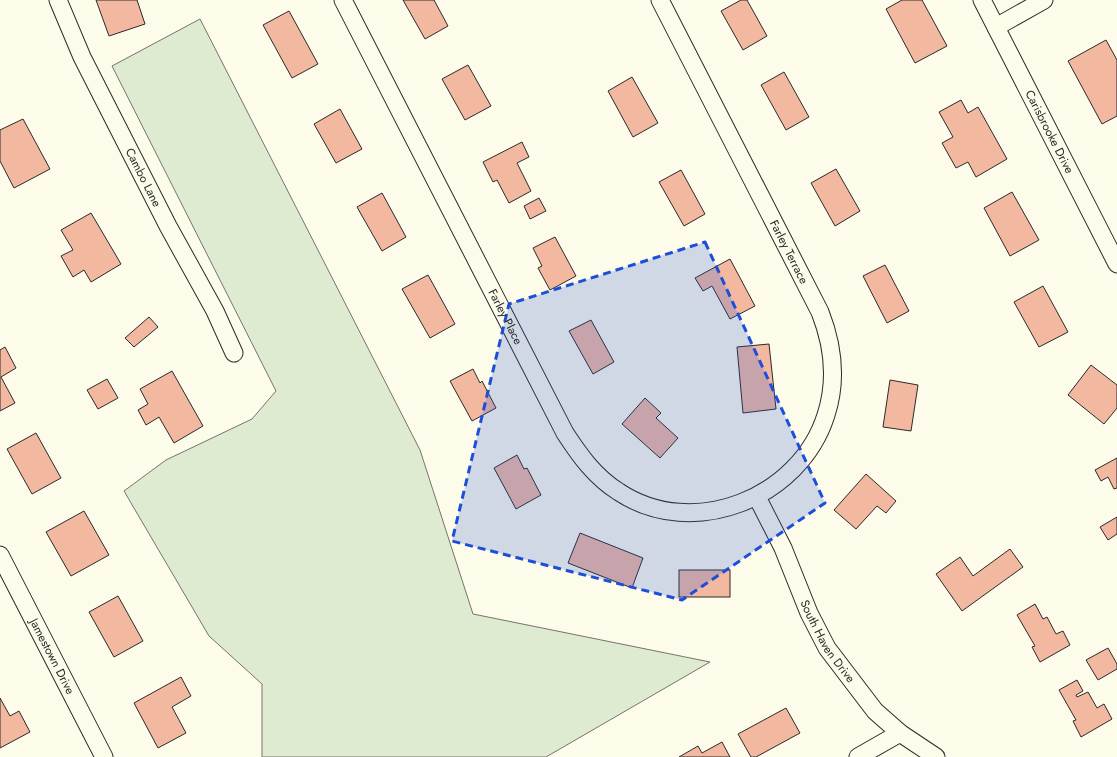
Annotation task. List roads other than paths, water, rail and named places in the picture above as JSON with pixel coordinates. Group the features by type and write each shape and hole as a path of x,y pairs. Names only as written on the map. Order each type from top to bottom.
{"street":[{"name":"Cambo Lane","path":"58,0 82,57 168,226 215,312 234,353"},
{"name":"Farley Place","path":"343,0 565,433 590,469 620,493 639,503 672,511 708,512 726,509 757,497"},
{"name":"Farley Terrace","path":"660,0 820,312 829,335 832,377 826,415 820,431 811,446 786,476 772,488 757,497"},
{"name":"Carisbrooke Drive","path":"982,0 1117,264"},
{"path":"996,27 1044,0"},
{"name":"South Haven Drive","path":"757,497 783,548 809,613 827,648 874,711 900,733 936,757"},
{"name":"Jamestown Drive","path":"0,555 101,756"},
{"path":"858,757 900,733"}]}
